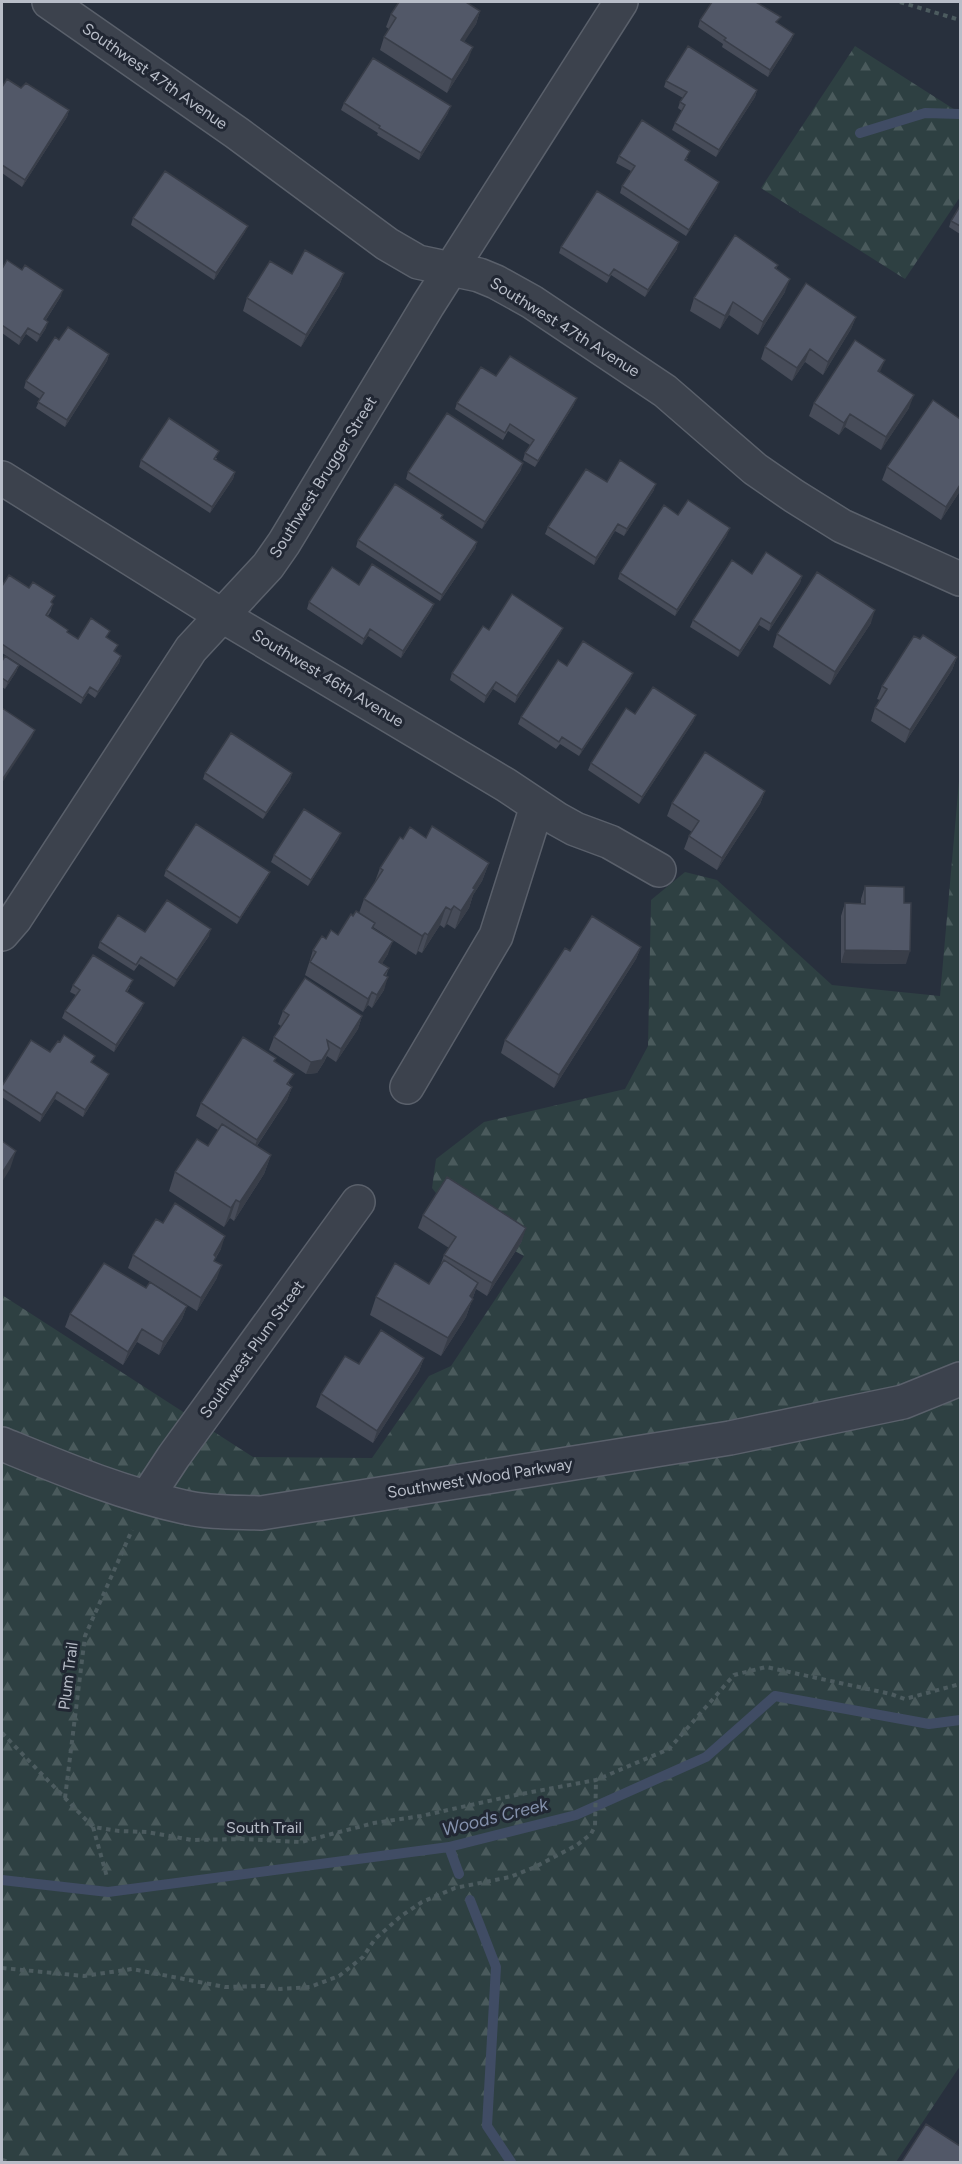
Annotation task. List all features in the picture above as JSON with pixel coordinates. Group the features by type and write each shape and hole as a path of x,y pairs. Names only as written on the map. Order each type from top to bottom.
{"street":[{"name":"Southwest 47th Avenue","path":"49,2 237,133 387,244 418,262 479,275 532,302 665,391 755,469 804,502 842,526 960,579"},
{"name":"Southwest Brugger Street","path":"2,934 15,919 191,649 268,566 284,543 452,269 621,2"},
{"name":"Southwest 46th Avenue","path":"2,478 221,615 506,785 575,830 610,842 660,870"},
{"path":"407,1087 496,936 537,806"},
{"name":"Southwest Plum Street","path":"147,1497 174,1456 358,1202"},
{"name":"Southwest Wood Parkway","path":"2,1444 114,1488 185,1508 261,1513 730,1437 903,1402 960,1379"}],"path":[{"path":"900,2 960,20"},
{"name":"Plum Trail","path":"65,1798 85,1636 147,1497"},
{"name":"South Trail","path":"93,1827 147,1832 192,1840 242,1839 301,1842 374,1822 421,1816 596,1780 669,1749 734,1675 745,1672 766,1667 905,1699 960,1684"},
{"path":"2,1733 93,1827 107,1877"},
{"path":"2,1968 84,1976 132,1969 225,1987 265,1986 280,1989 310,1987 339,1976 363,1957 375,1940 400,1916 422,1902 454,1888 510,1877 577,1845 591,1834 597,1820 596,1780"},
{"path":"2,2160 10,2163"}],"green space":[{"path":"855,46 960,113 960,197 905,279 761,188"},
{"path":"960,770 960,2066 896,2162 2,2162 2,1295 253,1457 372,1458 429,1376 451,1366 524,1256 456,1219 432,1188 436,1159 484,1122 625,1089 648,1046 651,900 685,872 717,880 832,985 940,996"}],"building":[{"path":"399,2 466,2 480,11 461,40 473,47 452,80 384,37 396,18 391,14"},
{"path":"712,2 756,2 781,17 776,22 794,34 770,70 724,40 726,38 700,20"},
{"path":"688,46 757,90 719,150 675,123 685,105 680,102 687,92 666,81"},
{"path":"373,58 451,106 421,153 379,128 380,126 344,103"},
{"path":"7,79 21,88 26,83 69,110 25,180 2,165 2,87"},
{"path":"642,120 690,151 685,160 719,182 689,230 622,186 635,166 619,156"},
{"path":"165,171 248,226 216,273 133,218"},
{"path":"597,191 679,242 648,290 614,269 609,276 561,247"},
{"path":"960,206 960,226 951,221"},
{"path":"735,235 778,265 775,268 790,279 763,322 733,302 725,316 694,298"},
{"path":"305,250 344,273 306,335 247,298 270,261 292,274"},
{"path":"7,260 22,270 25,265 63,290 44,319 48,322 40,335 28,328 21,338 2,325 2,269"},
{"path":"806,283 856,317 828,362 810,349 797,368 765,347"},
{"path":"68,327 109,354 67,420 38,402 44,393 26,381 55,337 59,340"},
{"path":"855,340 885,360 878,371 914,395 886,437 850,414 844,423 814,403"},
{"path":"510,356 577,398 538,461 525,453 534,440 510,424 505,433 457,403 481,367 496,376"},
{"path":"933,400 960,419 960,485 946,507 887,467"},
{"path":"447,413 523,463 485,522 408,472"},
{"path":"169,418 219,451 214,459 235,472 212,507 141,460"},
{"path":"620,460 656,484 627,529 618,524 596,558 548,527 586,469 607,482"},
{"path":"395,484 443,515 441,518 477,542 442,595 358,540"},
{"path":"688,500 730,528 677,610 620,573 664,505 678,515"},
{"path":"766,552 802,576 771,624 761,618 740,651 693,620 732,560 752,574"},
{"path":"372,564 434,604 403,651 370,629 364,639 309,602 332,567 359,585"},
{"path":"817,572 875,610 835,672 777,634"},
{"path":"9,575 29,588 33,582 55,596 46,615 78,639 91,618 110,631 106,637 118,645 114,651 121,656 98,692 90,687 83,698 2,644 2,586"},
{"path":"512,594 563,628 517,696 496,682 486,696 452,673 483,626 489,630"},
{"path":"923,635 957,657 910,730 875,708 887,689 882,686 914,636 920,639"},
{"path":"583,641 633,673 582,750 562,737 559,742 521,717 558,660 567,666"},
{"path":"5,656 19,665 8,682 2,678 2,661"},
{"path":"653,687 696,715 642,797 591,763 626,708 635,714"},
{"path":"2,708 35,730 2,780"},
{"path":"231,733 292,773 266,813 205,773"},
{"path":"705,752 765,791 722,858 689,836 699,821 672,803"},
{"path":"304,809 341,833 311,880 274,855"},
{"path":"196,824 270,872 240,918 166,870"},
{"path":"432,826 489,863 461,911 454,906 451,910 446,907 428,935 425,933 422,936 364,899 383,870 380,868 400,837 403,839 410,827 426,838"},
{"path":"865,886 904,887 904,903 911,903 910,951 845,950 845,903 865,904"},
{"path":"167,900 211,929 177,980 141,957 136,965 100,942 118,915 145,932"},
{"path":"356,911 375,923 372,928 393,941 379,962 389,968 384,975 388,977 377,995 372,992 368,999 310,962 316,952 313,950 322,936 326,939 331,930 338,935 351,914 353,916"},
{"path":"592,916 641,947 559,1075 505,1040 565,948 570,951"},
{"path":"93,955 133,980 126,991 144,1003 116,1045 65,1011 80,990 73,985"},
{"path":"305,978 362,1016 341,1049 327,1040 329,1049 322,1060 311,1062 274,1037 289,1015 283,1011"},
{"path":"64,1035 95,1056 91,1062 109,1074 85,1110 57,1092 42,1115 2,1089 2,1086 31,1040 50,1052"},
{"path":"243,1037 276,1058 274,1061 294,1074 287,1084 292,1087 257,1140 201,1103"},
{"path":"222,1124 271,1155 240,1202 236,1200 231,1208 175,1172 197,1139 208,1146"},
{"path":"2,1141 16,1151 2,1173"},
{"path":"447,1177 526,1228 492,1283 444,1255 456,1237 423,1215"},
{"path":"175,1203 225,1236 214,1255 216,1257 214,1261 222,1265 201,1298 133,1255 156,1219 163,1223"},
{"path":"444,1260 478,1283 470,1296 473,1299 448,1338 376,1297 395,1263 429,1284"},
{"path":"104,1263 146,1288 150,1282 187,1306 163,1342 142,1329 128,1352 70,1314"},
{"path":"381,1330 424,1358 377,1431 321,1394 345,1356 359,1364"},
{"path":"926,2124 960,2146 960,2163 901,2163"}],"waterway":[{"path":"860,133 925,113 960,114"},
{"name":"Woods Creek","path":"2,1880 108,1892 449,1847 576,1815 706,1757 775,1696 929,1724 960,1720"},
{"path":"449,1847 459,1874"},
{"path":"470,1900 496,1967 487,2126 511,2162"}]}
